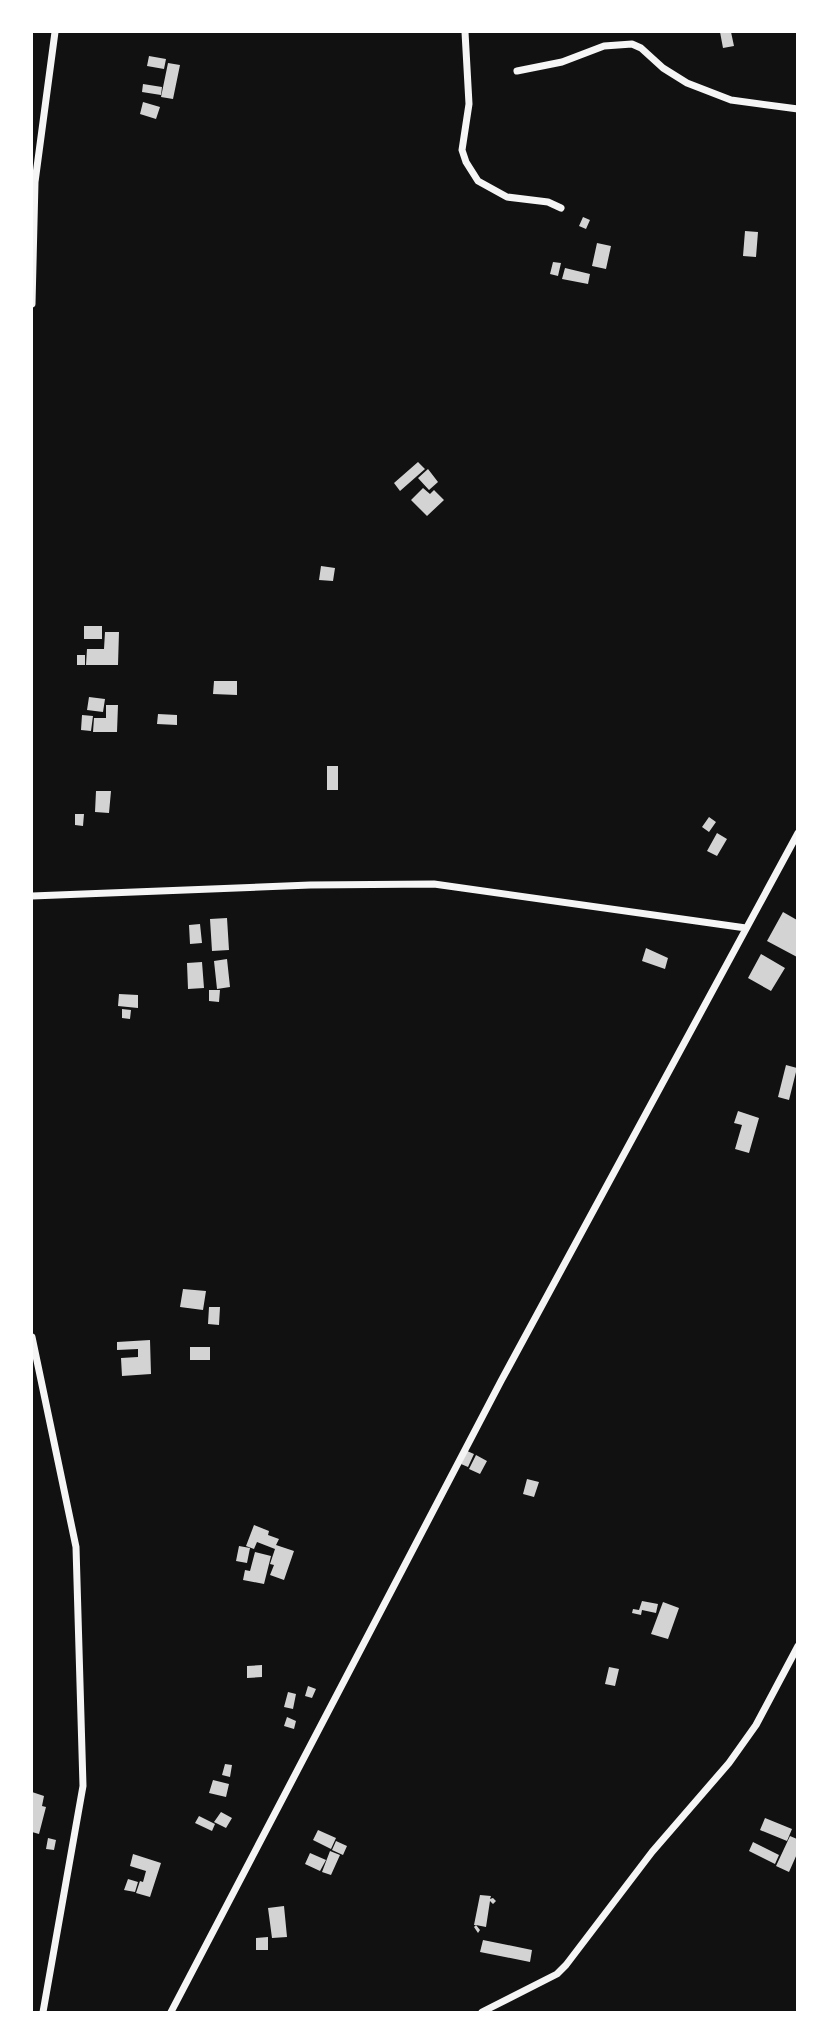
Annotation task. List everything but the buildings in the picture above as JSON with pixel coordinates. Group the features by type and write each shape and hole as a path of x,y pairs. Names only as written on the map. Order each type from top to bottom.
{"street":[{"path":"32,304 35,182 55,32"},
{"path":"465,32 469,104 462,150 466,162 478,181 507,197 548,202 561,208"},
{"path":"517,71 562,62 604,46 632,44 687,83 732,100 797,109"},
{"path":"171,2012 501,1381 797,833"},
{"path":"32,895 310,884 434,884 746,928"},
{"path":"32,1337 76,1547 83,1786 43,2012"},
{"path":"482,2012 557,1974 566,1965 652,1852 729,1763 756,1725 797,1646"}]}
